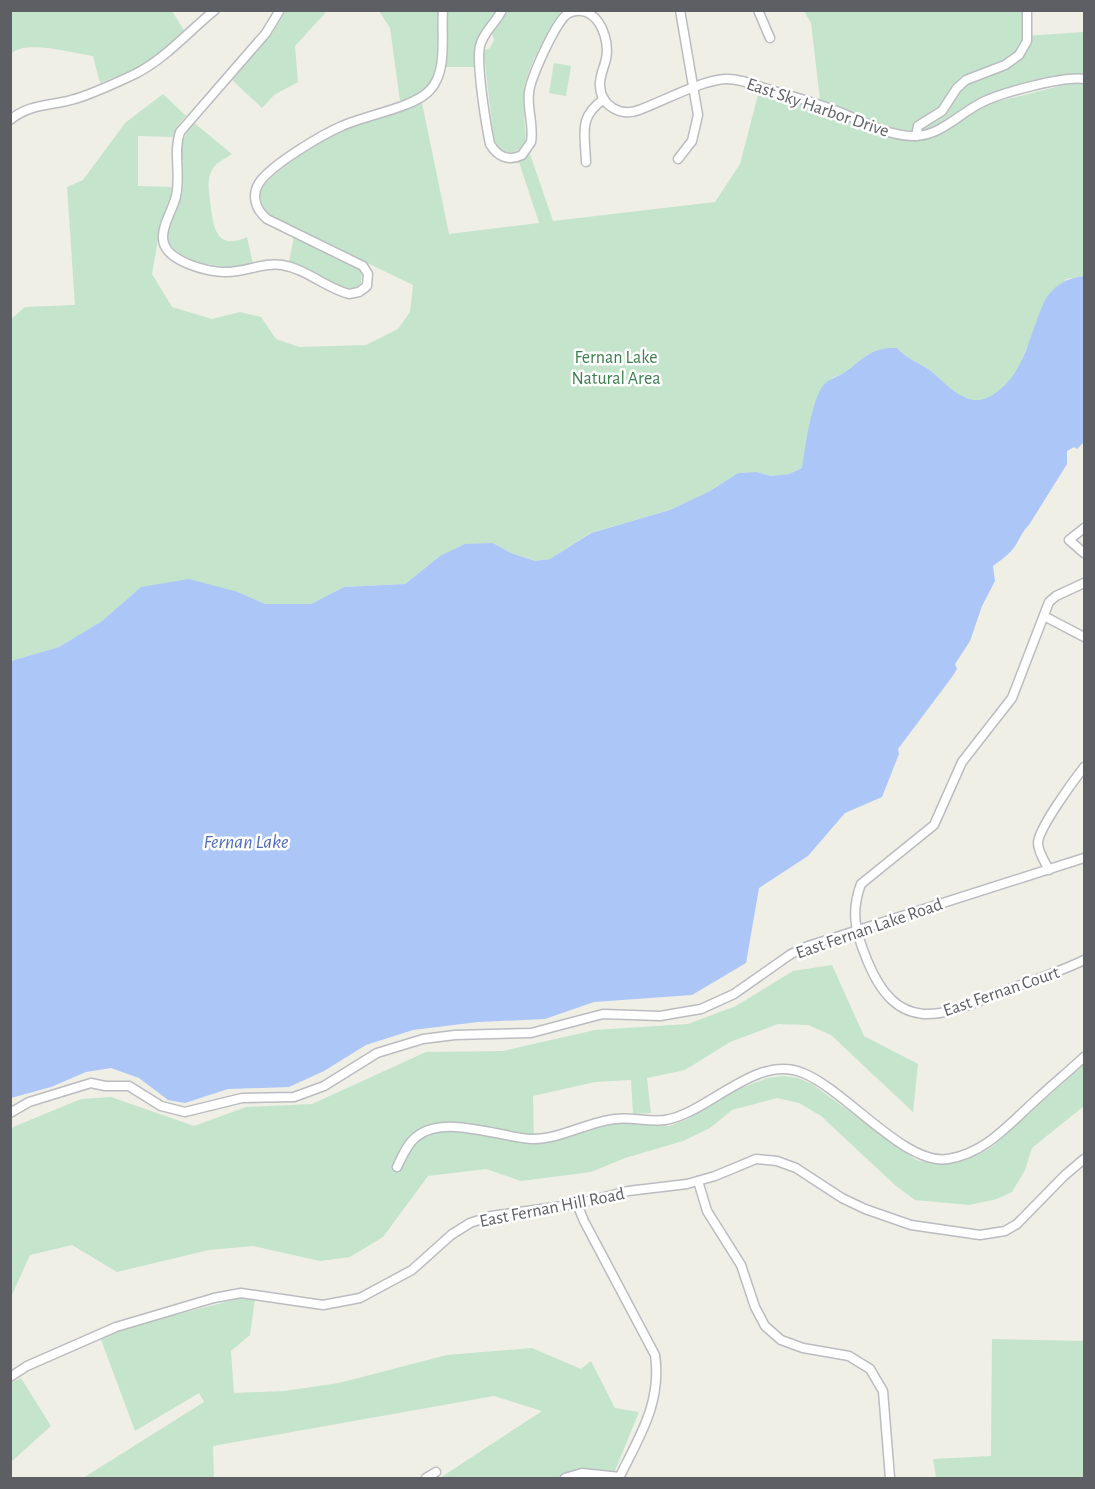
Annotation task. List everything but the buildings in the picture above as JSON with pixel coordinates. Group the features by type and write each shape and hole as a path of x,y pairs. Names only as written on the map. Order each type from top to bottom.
{"street":[{"path":"10,120 30,107 73,100 138,72 160,57 215,10"},
{"path":"280,10 266,33 180,132 176,149 176,196 162,236 164,246 171,256 201,268 225,272 271,264 284,265 349,294 359,292 367,286 368,274 363,266 267,219 257,209 256,190 264,177 289,157 322,136 353,121 410,103 425,95 435,84 440,72 443,10"},
{"path":"502,10 483,36 479,52 488,137 490,144 498,154 508,158 517,157 525,152 531,142 530,84 559,21 568,13 581,11 587,12 601,26 607,47 600,81 604,99 592,107 586,116 586,162"},
{"path":"678,159 692,141 697,126 698,104 680,10"},
{"path":"758,10 770,38"},
{"path":"1027,10 1027,41 1019,56 1005,65 970,78 961,84 942,111 918,126 916,136 939,129 985,101 1063,79 1084,79"},
{"name":"East Sky Harbor Drive","path":"604,99 616,110 636,112 717,80 735,80 834,110 897,134 916,136"},
{"path":"1084,528 1069,540 1084,553"},
{"path":"856,930 856,911 861,884 934,825 962,762 1012,698 1051,600 1084,583"},
{"path":"1044,616 1084,637"},
{"path":"1048,870 1040,851 1039,839 1065,792 1084,767"},
{"name":"East Fernan Lake Road","path":"10,1113 28,1102 91,1083 129,1086 167,1108 185,1112 242,1098 294,1097 324,1086 377,1053 423,1039 455,1035 531,1033 603,1014 660,1016 686,1013 734,994 798,950 1084,858"},
{"name":"East Fernan Court","path":"856,930 874,978 886,995 905,1009 926,1014 951,1011 1084,960"},
{"path":"397,1167 412,1141 427,1130 474,1129 531,1138 613,1119 664,1120 704,1104 731,1087 753,1077 776,1070 803,1073 816,1080 859,1109 893,1138 921,1156 937,1160 948,1159 968,1154 987,1144 1084,1056"},
{"name":"East Fernan Hill Road","path":"10,1377 27,1366 116,1327 214,1298 242,1293 323,1305 360,1298 412,1269 470,1223 491,1216 577,1204 628,1191 698,1181 756,1159 777,1161 796,1168 842,1198 865,1209 911,1225 980,1235 1005,1231 1017,1224 1084,1159"},
{"path":"698,1181 707,1211 741,1265 765,1326 781,1340 803,1348 849,1356 870,1369 883,1391 891,1479"},
{"path":"565,1479 582,1473 619,1478 647,1420 658,1376 655,1355 577,1204"},
{"path":"426,1479 436,1472"}],"green space":[{"path":"11,11 172,11 185,32 148,64 100,83 93,56 38,47 18,50 11,54"},
{"path":"286,11 327,11 295,46 298,82 274,95 262,108 230,78 272,34"},
{"path":"379,11 439,11 437,57 431,79 426,88 418,94 400,101 390,28"},
{"path":"448,11 497,11 480,36 476,49 475,67 445,67"},
{"path":"507,11 560,11 561,14 538,50 526,82 524,103 526,143 511,153 499,151 494,141 484,55 485,50 490,48 494,40 492,33"},
{"path":"804,11 1025,11 1025,36 1084,32 1084,74 1049,78 991,95 925,130 894,128 820,100 811,23"},
{"path":"554,63 571,66 566,96 549,93"},
{"name":"Fernan Lake Natural Area","path":"1076,82 1084,83 1084,276 1066,279 1027,347 1016,372 994,395 982,400 969,400 952,390 931,371 897,348 868,354 846,372 832,378 810,422 802,468 789,474 771,476 757,472 738,473 710,491 670,510 590,533 550,559 535,561 511,553 493,543 440,556 405,584 344,587 311,604 265,604 238,592 141,587 102,621 59,647 11,661 11,319 25,307 75,305 67,187 83,180 125,123 163,94 186,116 178,125 174,137 138,136 138,186 173,187 170,205 158,240 152,274 172,307 212,319 240,312 261,317 276,339 299,347 366,345 398,329 410,312 413,285 272,217 261,201 262,189 286,165 335,134 362,123 422,103 449,234 539,223 519,162 530,154 553,221 715,202 740,164 759,91 831,112 883,134 915,141 928,139 946,131 988,104"},
{"path":"193,122 232,154 214,166 209,176 213,219 222,239 236,241 247,237 253,264 230,267 201,263 181,254 168,241 169,227 181,195 184,138"},
{"path":"294,237 358,266 362,272 361,283 356,288 344,289 289,261"},
{"path":"832,965 864,1036 918,1064 913,1112 831,1035 808,1025 778,1024 730,1042 685,1070 647,1078 651,1113 633,1114 631,1080 595,1082 533,1096 534,1142 622,1122 669,1126 686,1120 738,1089 768,1078 783,1076 798,1078 812,1084 916,1160 936,1163 955,1161 974,1156 992,1147 1084,1064 1084,1106 1032,1148 1025,1170 1012,1192 997,1199 969,1205 915,1200 896,1186 821,1116 799,1103 777,1098 732,1110 710,1128 683,1141 625,1158 591,1172 521,1181 486,1169 428,1176 383,1237 350,1257 320,1261 253,1246 209,1250 117,1272 72,1245 30,1255 11,1297 11,1130 13,1127 81,1099 111,1097 194,1126 246,1107 312,1104 426,1052 503,1051 595,1030 688,1024 736,1006 793,971"},
{"path":"241,1298 255,1299 250,1335 231,1351 234,1393 284,1391 339,1383 447,1355 532,1348 581,1369 591,1361 615,1408 639,1412 612,1478 440,1478 542,1411 494,1396 213,1446 214,1478 83,1478 204,1402 199,1393 135,1431 100,1337 118,1330"},
{"path":"992,1339 1084,1341 1084,1478 936,1478 933,1459 991,1456"},
{"path":"21,1378 51,1426 11,1462 11,1383"}],"water":[{"name":"Fernan Lake","path":"1084,276 1084,442 1077,449 1074,447 1067,451 1067,464 1029,525 1013,549 993,566 995,581 982,606 970,641 955,664 957,669 898,749 899,754 882,797 845,813 808,856 759,888 746,963 692,995 594,1002 545,1019 478,1022 413,1030 366,1045 324,1071 289,1087 228,1089 185,1103 168,1100 139,1078 111,1068 86,1072 51,1087 11,1098 11,661 59,647 102,621 141,587 189,579 238,592 265,604 311,604 344,587 405,584 440,556 465,544 493,543 511,553 535,561 550,559 591,533 670,510 710,491 738,473 757,472 771,476 789,474 802,468 809,426 822,387 870,353 897,348 931,371 959,395 973,400 986,398 1006,384 1018,368 1049,294 1063,282"}]}
